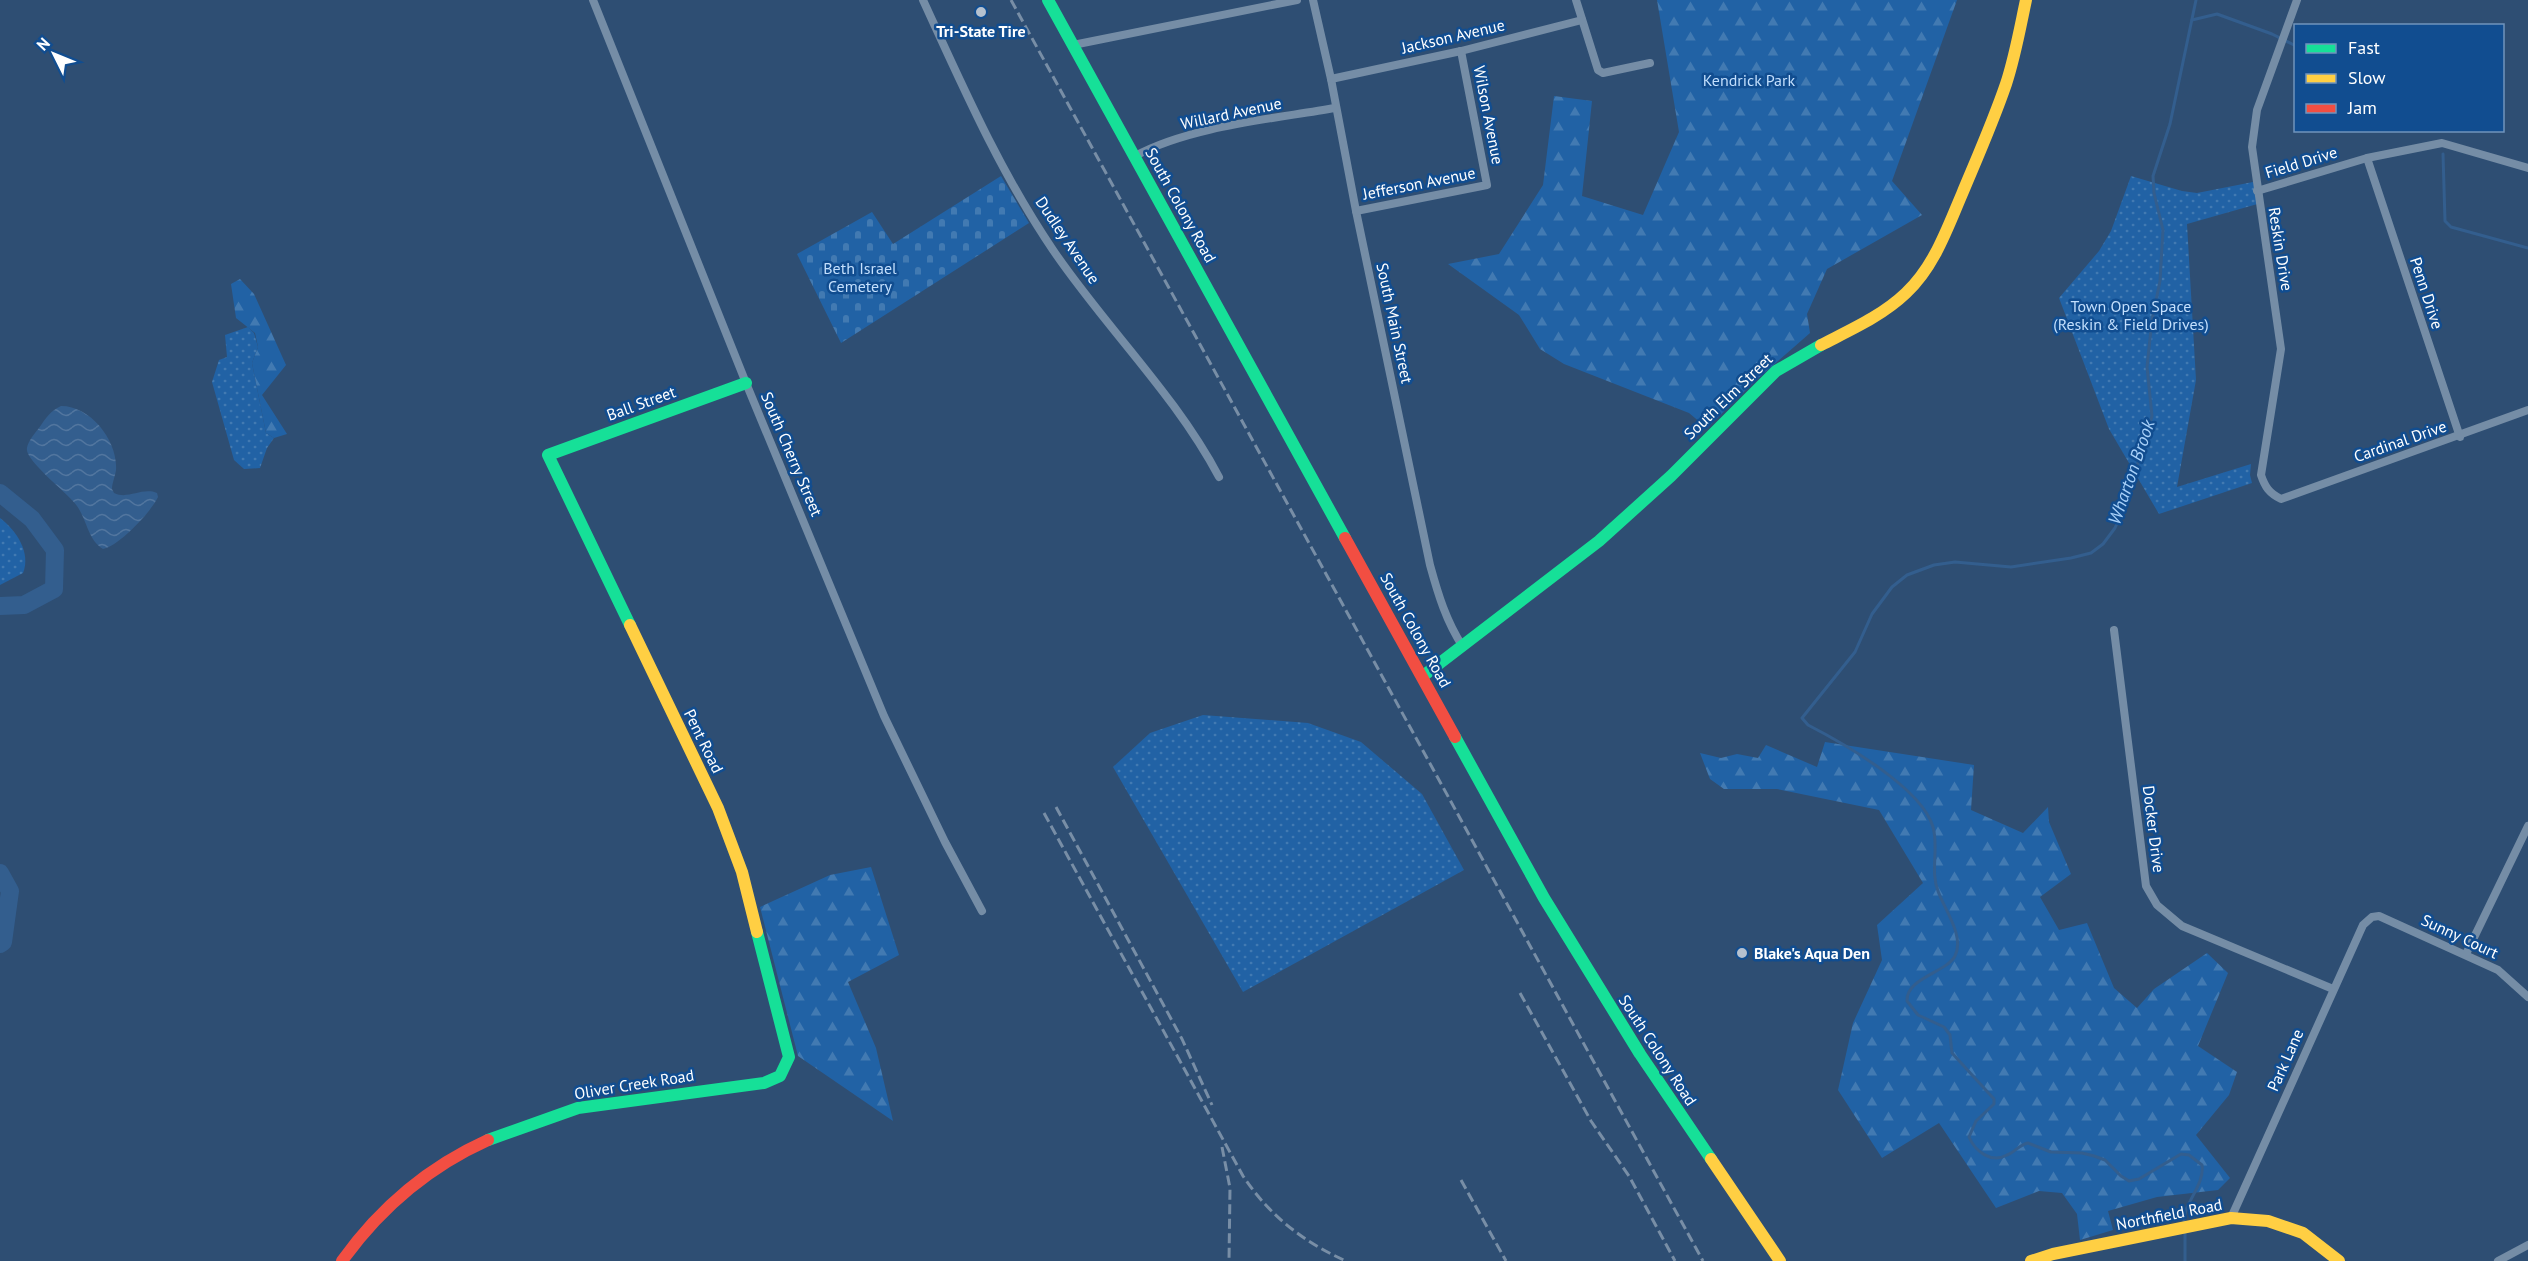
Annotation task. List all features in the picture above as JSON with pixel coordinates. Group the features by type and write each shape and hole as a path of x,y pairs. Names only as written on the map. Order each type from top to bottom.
{"main road":[{"name":"South Colony Road","path":"1048,0 1544,898 1591,977 1780,1261"},
{"name":"South Elm Street","path":"1422,676 1599,542 1663,483 1776,371 1801,354 1884,310 1919,280 1939,247 2002,96 2018,42 2026,0"},
{"name":"Ball Street","path":"548,455 746,382"},
{"name":"Pent Road","path":"548,455 718,808 742,872 789,1057"},
{"name":"Oliver Creek Road","path":"342,1261 360,1233 412,1184 451,1158 484,1142 517,1127 580,1107 764,1083 780,1076 789,1057"},
{"name":"Northfield Road","path":"2031,1261 2053,1254 2231,1218 2268,1221 2302,1233 2340,1261"}],"street":[{"name":"South Cherry Street","path":"593,0 746,382 887,722 945,842 982,911"},
{"name":"Dudley Avenue","path":"923,0 991,142 1049,244 1077,283 1176,407 1220,477"},
{"path":"1073,45 1297,0"},
{"name":"South Main Street","path":"1313,0 1430,565 1438,596 1453,631 1463,646"},
{"path":"1576,0 1598,70 1603,73 1650,63"},
{"name":"Reskin Drive","path":"2281,499 2272,495 2265,487 2261,475 2281,349 2252,147 2257,110 2297,0"},
{"name":"Jackson Avenue","path":"1331,79 1461,51 1582,20"},
{"name":"Wilson Avenue","path":"1461,51 1487,184"},
{"name":"Willard Avenue","path":"1135,156 1149,148 1200,133 1335,108"},
{"name":"Field Drive","path":"2257,191 2367,158 2442,142 2528,168"},
{"name":"Penn Drive","path":"2367,158 2460,436"},
{"name":"Jefferson Avenue","path":"1356,211 1487,184"},
{"name":"Cardinal Drive","path":"2281,499 2528,410"},
{"name":"Docker Drive","path":"2114,630 2146,886 2157,905 2182,926 2333,990"},
{"path":"2466,954 2528,826"},
{"name":"Sunny Court","path":"2372,917 2379,916 2498,970 2528,997"},
{"name":"Park Lane","path":"2231,1218 2363,925 2372,917"},
{"path":"2498,1261 2528,1245"}],"green space":[{"name":"Kendrick Park","path":"1657,0 1957,0 1892,181 1922,215 1827,269 1807,314 1810,333 1754,382 1707,428 1689,413 1564,364 1540,349 1519,315 1448,264 1499,254 1543,185 1554,96 1592,101 1582,196 1643,215 1679,132"},
{"name":"Beth Israel Cemetery","path":"1001,176 1029,223 841,343 797,254 872,212 893,244"},
{"name":"Town Open Space (Reskin & Field Drives)","path":"2131,176 2182,191 2197,193 2253,182 2261,203 2187,224 2196,380 2177,487 2251,464 2252,483 2159,514 2109,429 2059,298 2099,251 2111,231"},
{"path":"240,279 254,294 286,365 262,395 287,434 274,438 266,433 252,363 258,347 255,333 236,318 231,284"},
{"path":"248,327 254,333 258,347 252,363 266,433 274,438 267,448 260,468 244,469 234,460 212,382 219,360 227,357 225,335"},
{"path":"0,518 12,529 21,543 25,565 23,573 0,585"},
{"path":"1203,715 1308,723 1361,742 1422,794 1464,870 1243,992 1113,767 1150,733"},
{"path":"1825,742 1974,765 1971,810 2023,833 2048,807 2049,822 2071,874 2040,897 2059,930 2087,923 2114,988 2137,1008 2154,989 2207,953 2228,973 2198,1046 2237,1072 2229,1095 2196,1135 2230,1178 2218,1190 2157,1197 2108,1211 2113,1230 2080,1240 2077,1214 2062,1193 2039,1191 1996,1208 1939,1123 1882,1158 1838,1090 1853,1023 1882,960 1877,925 1923,883 1879,810 1777,789 1724,789 1710,779 1700,753 1721,758 1737,754 1758,758 1766,745 1817,767"},
{"path":"871,867 899,955 848,982 876,1048 893,1121 798,1056 760,907 830,875"}],"water":[{"path":"61,406 83,412 100,427 107,437 115,459 116,470 112,484 114,493 125,495 146,491 157,493 158,497 142,519 110,547 103,549 98,545 77,506 39,468 28,453 27,448 32,437 48,415"}],"waterway":[{"name":"Wharton Brook","path":"2184,1224 2186,1209 2202,1173 2202,1165 2189,1155 2181,1154 2139,1179 2129,1181 2105,1160 2082,1153 2051,1152 2028,1143 2007,1155 1995,1158 1984,1155 1975,1147 1969,1137 1976,1121 1994,1104 1994,1099 1952,1053 1950,1035 1944,1027 1918,1015 1907,1001 1908,993 1913,987 1951,962 1957,948 1956,931 1936,883 1933,827 1926,812 1898,782 1860,755 1808,725 1802,718 1855,652 1872,614 1892,587 1907,575 1934,565 1955,562 2011,567 2071,558 2091,553 2103,544 2115,528 2126,503 2152,416 2147,367 2152,320 2160,281 2163,230 2154,193 2153,176 2170,124 2196,0"},
{"path":"2192,20 2217,14 2272,34 2294,45"},
{"path":"2443,154 2445,221 2451,227 2528,248"},
{"path":"0,493 32,519 55,550 54,589 24,605 0,606"},
{"path":"0,873 10,891 3,942 0,944"},
{"name":"Wharton Brook","path":"2185,1231 2185,1261"}],"railway":[{"path":"1011,0 1703,1261"},
{"path":"1056,807 1182,1039 1212,1105"},
{"path":"1044,813 1243,1176 1264,1203 1288,1226 1315,1245 1346,1261"},
{"path":"1520,993 1591,1121 1629,1176 1675,1261"},
{"path":"1222,1147 1230,1188 1229,1261"},
{"path":"1461,1180 1506,1261"}],"traffic: fast":[{"path":"1048,0 1345,538"},
{"path":"1423,676 1599,541 1671,476 1776,371 1821,345"},
{"path":"630,625 548,455 746,383"},
{"path":"1455,737 1544,898 1640,1054 1711,1159"},
{"path":"488,1140 578,1108 764,1083 780,1076 789,1057 757,932"}],"traffic: slow":[{"path":"1821,345 1887,309 1916,283 1932,259 1951,221 2001,98 2012,63 2026,0"},
{"path":"630,625 718,808 742,872 757,932"},
{"path":"1711,1159 1780,1261"},
{"path":"2031,1261 2053,1254 2231,1218 2268,1221 2303,1233 2339,1261"}],"traffic: jam":[{"path":"1345,538 1455,737"},
{"path":"342,1261 372,1224 425,1176 488,1140"}],"place":[{"name":"Tri-State Tire","path":"981,12"},
{"name":"Blake's Aqua Den","path":"1742,953"}]}
